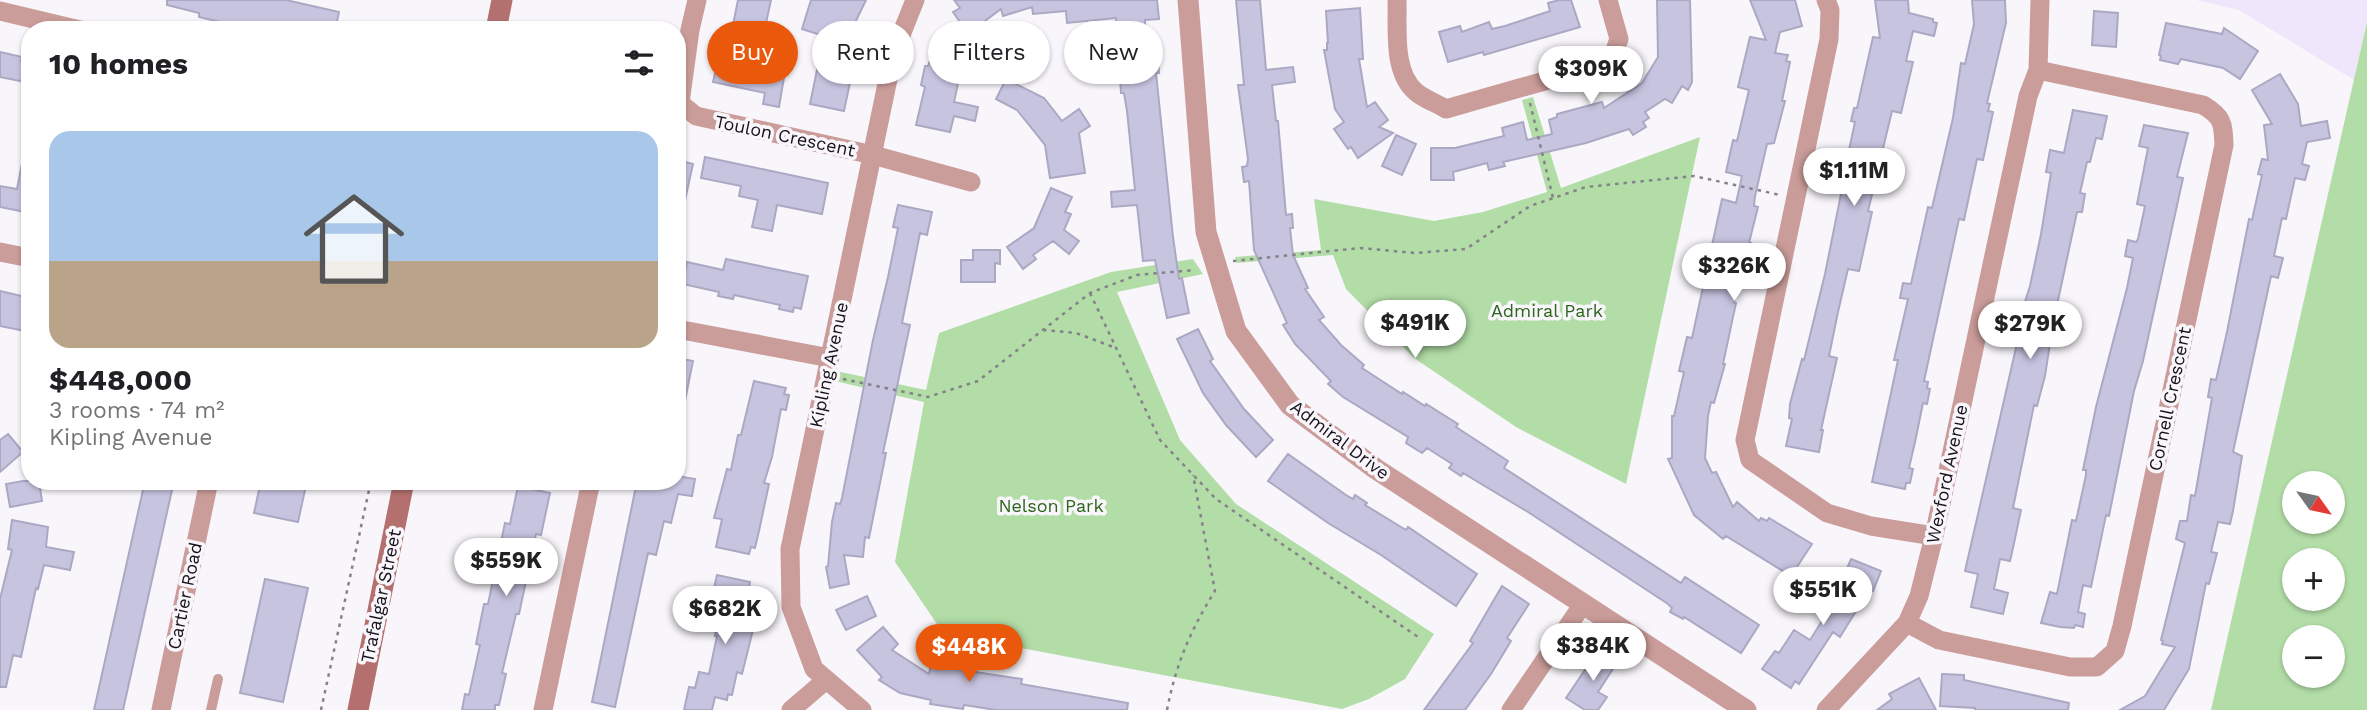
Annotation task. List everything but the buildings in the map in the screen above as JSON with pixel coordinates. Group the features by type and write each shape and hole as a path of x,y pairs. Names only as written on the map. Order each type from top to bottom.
{"main road":[{"path":"498,21 502,0"},
{"name":"Trafalgar Street","path":"358,710 402,490"}],"street":[{"name":"Toulon Crescent","path":"686,59 697,0"},
{"name":"Kipling Avenue","path":"862,710 814,669 791,607 790,549 893,55 915,0"},
{"name":"Admiral Drive","path":"1188,0 1206,232 1205,267 1236,331 1290,405 1376,469 1746,710"},
{"path":"1397,0 1402,74 1415,91 1446,109 1583,70 1614,52 1619,39 1608,0"},
{"path":"1826,0 1830,10 1829,39 1745,440 1750,460 1827,513 1871,526 1934,536"},
{"name":"Wexford Avenue","path":"1826,710 1907,623 1919,596 2028,96 2038,70 2040,0"},
{"path":"0,11 42,21"},
{"name":"Cornell Crescent","path":"1907,623 1939,640 2070,667 2097,667 2115,651 2122,626 2224,145 2223,122 2203,104 2038,70"},
{"name":"Toulon Crescent","path":"686,108 696,117 873,155"},
{"path":"873,155 971,182"},
{"path":"0,252 21,256"},
{"path":"686,331 830,358"},
{"name":"Cartier Road","path":"161,710 207,490"},
{"path":"543,710 589,490"},
{"path":"1511,710 1583,604"},
{"path":"791,710 826,680"}],"lane":[{"path":"211,710 218,679"}],"path":[{"path":"1526,86 1553,198"},
{"path":"843,379 928,397 978,381 1090,293 1137,275 1205,267 1236,260 1360,248 1415,253 1466,249 1530,206 1586,187 1694,176 1785,196"},
{"path":"1090,293 1160,440 1193,475 1216,499 1418,637"},
{"path":"1043,330 1076,333 1116,348"},
{"path":"1167,710 1173,678 1192,628 1215,591 1193,475"},
{"path":"321,710 369,490"}],"shaded area":[{"path":"2196,0 2367,0 2367,21 2354,80 2239,10"}],"green space":[{"path":"2367,22 2367,710 2211,710"},
{"name":"Admiral Park","path":"1533,97 1561,188 1700,137 1626,484 1516,427 1414,358 1346,289 1333,255 1237,263 1235,257 1321,250 1314,199 1434,221 1483,212 1547,192 1522,100"},
{"name":"Nelson Park","path":"1193,259 1203,274 1117,292 1180,440 1236,504 1434,634 1405,679 1369,699 1342,709 943,633 895,562 924,402 835,381 836,371 926,390 939,333 1111,272"}]}
